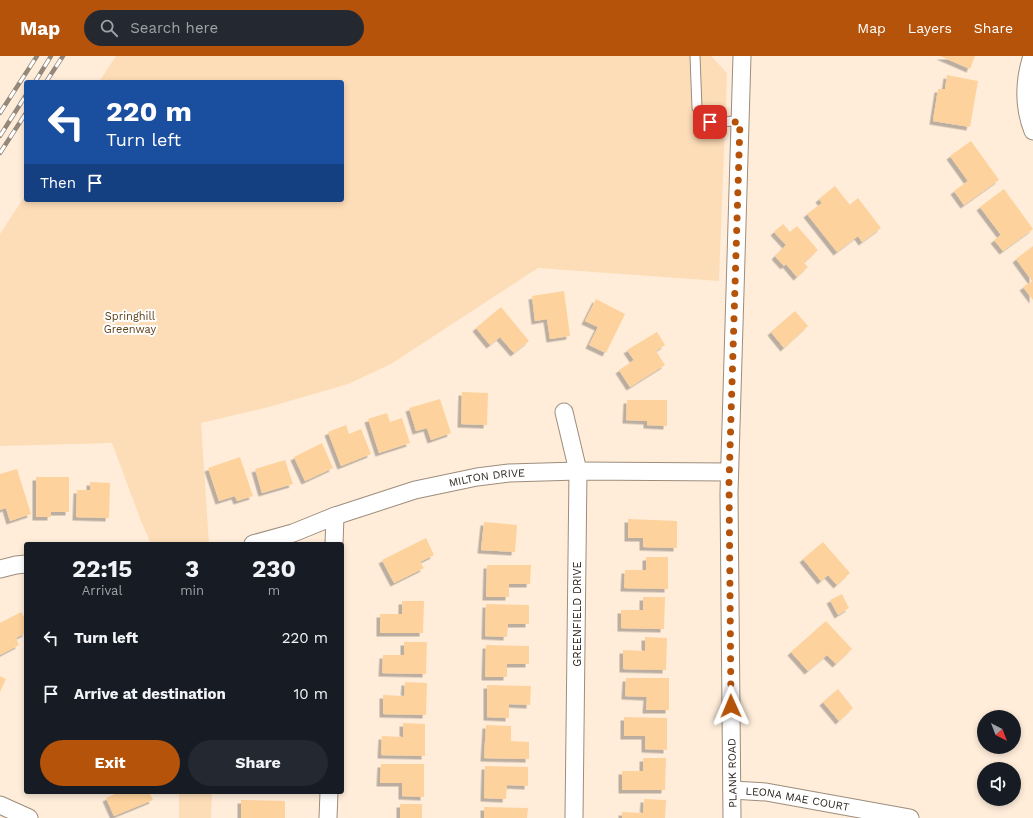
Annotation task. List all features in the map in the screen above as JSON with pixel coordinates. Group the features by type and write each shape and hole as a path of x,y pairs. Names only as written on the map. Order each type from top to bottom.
{"street":[{"name":"PLANK ROAD","path":"732,818 729,472 742,56"},
{"path":"1032,56 1027,71 1025,100 1027,113 1033,131"},
{"name":"GREENFIELD DRIVE","path":"564,412 578,471 574,818"},
{"name":"MILTON DRIVE","path":"260,542 293,533 335,516 415,490 477,477 509,473 578,471 729,472"},
{"path":"334,542 335,516"},
{"path":"0,569 24,564"},
{"name":"LEONA MAE COURT","path":"732,790 766,792 910,818"},
{"path":"328,818 329,794"},
{"path":"0,805 29,818"}],"lane":[{"path":"695,56 697,108 710,122 740,122"}],"green space":[{"name":"Springhill Greenway","path":"116,56 711,56 727,73 719,281 538,268 391,364 348,384 269,407 201,423 209,542 150,542 112,443 0,446 0,234 24,197 24,202 344,202 344,80 100,80"},
{"path":"179,794 212,794 211,818 179,818"}],"building":[{"path":"940,56 975,56 970,69"},
{"path":"947,75 978,81 970,127 933,121 938,89 945,89"},
{"path":"971,141 999,180 964,205 954,191 968,181 950,156"},
{"path":"835,186 850,205 858,198 881,228 862,242 858,236 837,252 807,214 822,203 819,199"},
{"path":"1004,189 1033,229 1003,251 994,240 1001,235 980,207"},
{"path":"783,224 790,232 797,226 818,250 804,263 808,267 797,277 786,264 784,266 775,256 786,245 774,232"},
{"path":"1033,246 1033,300 1023,287 1032,281 1016,259"},
{"path":"564,291 570,336 550,339 547,319 535,321 532,296"},
{"path":"596,299 625,314 606,353 589,345 598,327 585,321"},
{"path":"501,307 529,341 514,353 500,337 490,345 476,328"},
{"path":"795,311 808,326 784,348 771,332"},
{"path":"657,332 665,345 656,351 665,365 630,387 619,370 634,360 627,350"},
{"path":"462,392 488,393 487,425 461,424"},
{"path":"440,399 451,433 431,440 427,428 416,431 409,408"},
{"path":"627,400 667,400 667,426 647,425 647,421 626,420"},
{"path":"387,413 390,422 402,418 410,443 379,453 368,419"},
{"path":"346,425 349,434 361,429 371,454 341,466 328,432"},
{"path":"322,443 333,468 305,481 294,457"},
{"path":"240,457 253,496 237,501 235,496 219,501 208,468"},
{"path":"285,460 293,484 262,493 255,469"},
{"path":"17,469 31,514 10,521 6,508 0,510 0,474"},
{"path":"36,477 69,477 69,512 51,512 51,517 36,517"},
{"path":"90,482 110,483 109,518 76,517 77,490 90,490"},
{"path":"628,519 677,521 677,548 643,547 643,538 628,538"},
{"path":"484,522 517,525 515,552 481,550"},
{"path":"426,538 434,555 420,562 424,568 394,583 382,560"},
{"path":"823,542 850,573 837,585 828,575 821,581 803,559"},
{"path":"646,557 668,557 668,589 624,588 625,570 646,570"},
{"path":"487,565 531,565 530,584 509,584 509,597 486,597"},
{"path":"842,594 849,608 838,615 830,600"},
{"path":"643,597 665,597 664,629 621,628 621,610 643,610"},
{"path":"402,601 424,601 423,633 380,633 380,614 402,614"},
{"path":"486,604 529,605 529,624 508,624 507,637 485,636"},
{"path":"21,612 24,617 24,634 16,638 19,645 0,655 0,623"},
{"path":"826,621 852,649 836,664 827,655 808,671 791,652"},
{"path":"645,637 667,638 666,670 623,669 623,650 645,651"},
{"path":"404,642 427,642 426,674 382,673 383,655 404,655"},
{"path":"486,645 529,646 529,664 507,664 507,677 485,677"},
{"path":"0,676 6,679 0,692"},
{"path":"626,678 669,678 669,710 646,710 647,697 625,696"},
{"path":"405,682 427,683 426,715 383,714 383,695 404,696"},
{"path":"487,685 531,686 530,705 509,704 509,718 487,717"},
{"path":"838,689 853,708 839,721 823,702"},
{"path":"624,717 667,718 667,750 645,749 645,736 624,736"},
{"path":"403,723 425,724 425,756 381,755 382,736 403,737"},
{"path":"486,725 511,726 511,741 529,742 529,759 484,758"},
{"path":"643,758 666,758 665,790 622,790 622,771 643,771"},
{"path":"381,764 424,764 424,797 402,796 402,783 380,783"},
{"path":"485,766 528,767 528,786 507,785 506,799 484,798"},
{"path":"115,794 150,794 153,800 114,816 106,798"},
{"path":"644,799 666,800 665,818 622,818 622,812 643,813"},
{"path":"241,800 285,801 285,818 241,818"},
{"path":"400,804 422,804 422,818 400,818"},
{"path":"484,807 528,808 527,818 484,818"}],"railway":[{"path":"0,113 37,56"},
{"path":"36,80 51,56"},
{"path":"47,80 63,56"},
{"path":"0,136 24,98"},
{"path":"0,153 24,116"}],"route":[{"path":"710,122 740,122 729,482 731,706"}]}
